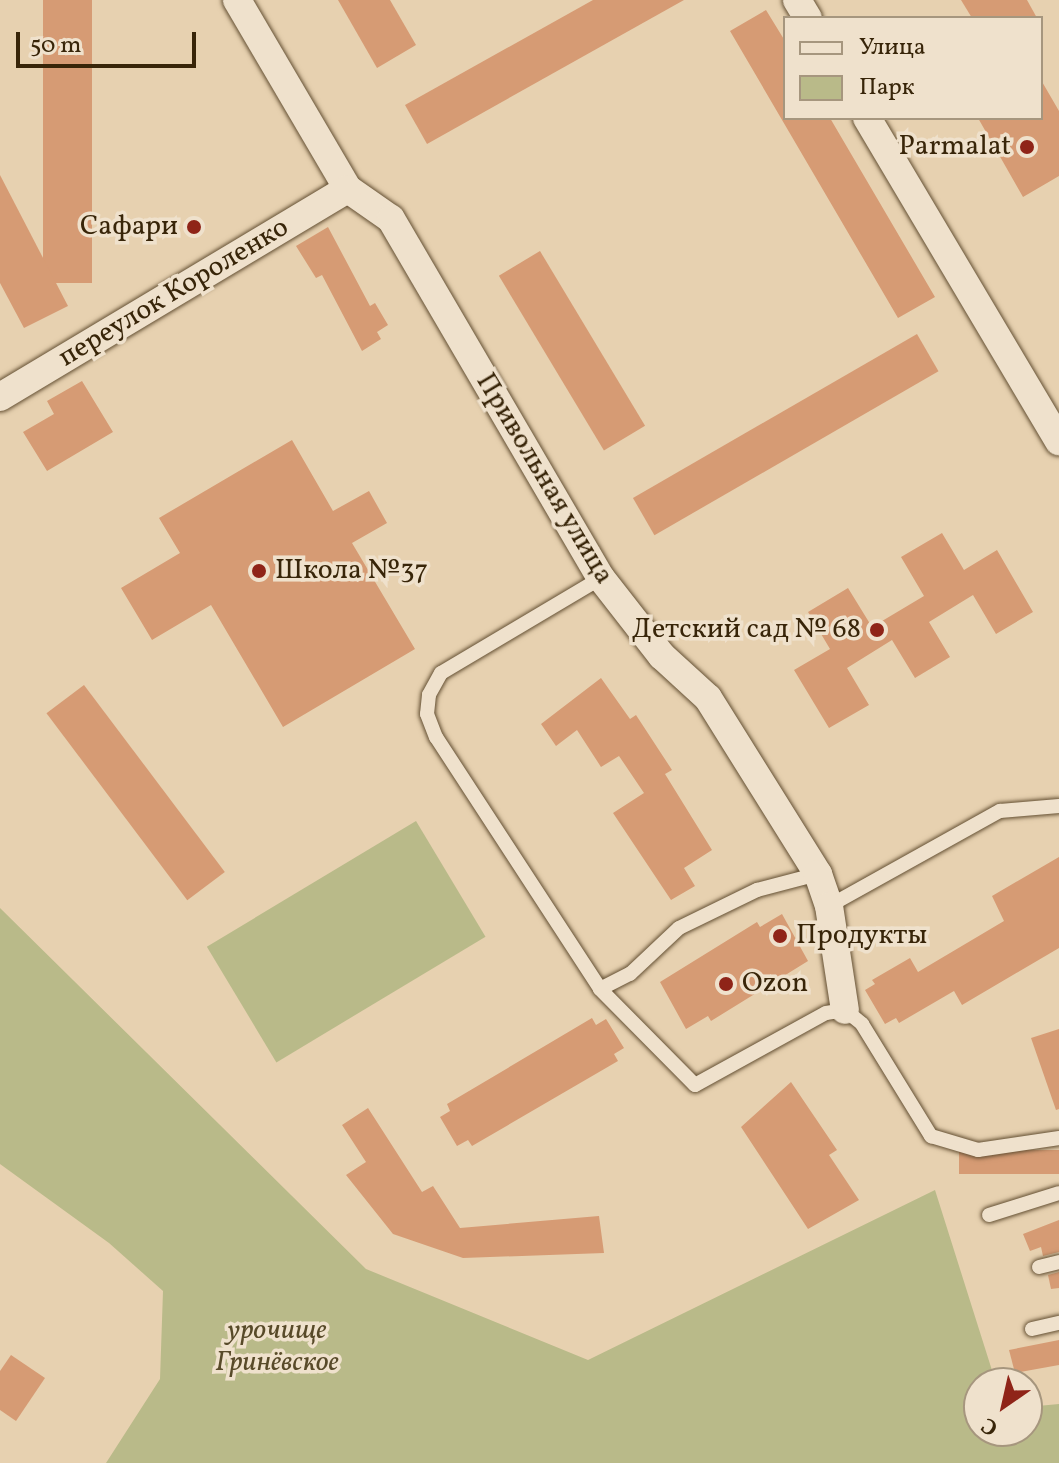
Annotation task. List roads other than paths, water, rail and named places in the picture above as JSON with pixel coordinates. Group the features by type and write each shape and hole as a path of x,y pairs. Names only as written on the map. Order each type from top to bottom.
{"street":[{"name":"Привольная улица","path":"237,0 348,189 391,219 601,578 662,656 708,698 818,874 829,906 845,1010"},
{"path":"868,120 1059,441"},
{"name":"переулок Короленко","path":"0,397 348,189"}],"lane":[{"path":"601,578 441,673 429,695 427,714 436,737 600,989 695,1085 826,1013 845,1010 862,1024 931,1136 978,1150 1059,1138"},
{"path":"829,906 1000,811 1059,806"},
{"path":"600,989 630,974 679,928 757,890 818,874"},
{"path":"989,1215 1059,1193"},
{"path":"1039,1267 1059,1262"},
{"path":"1032,1329 1059,1323"}],"place":[{"name":"Parmalat","path":"1027,147"},
{"name":"Сафари","path":"194,227"},
{"name":"Школа №37","path":"259,571"},
{"name":"Детский сад № 68","path":"877,630"},
{"name":"Продукты","path":"780,936"},
{"name":"Ozon","path":"726,984"}],"park label":[{"name":"урочище Гринёвское","path":"277,1347"}]}
